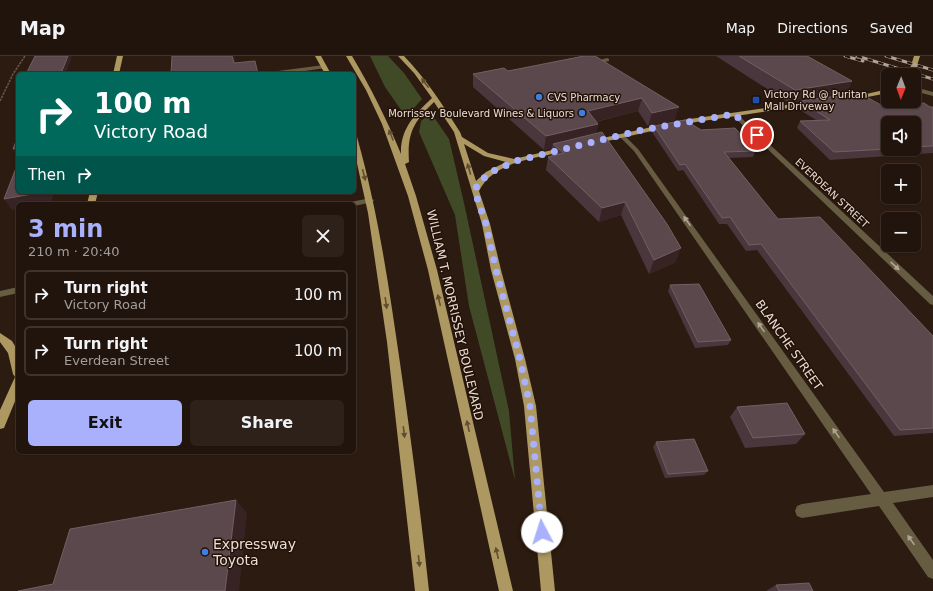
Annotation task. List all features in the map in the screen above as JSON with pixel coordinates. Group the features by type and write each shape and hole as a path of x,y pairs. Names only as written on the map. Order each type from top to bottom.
{"main road":[{"path":"116,72 120,56"},
{"path":"318,56 327,72"},
{"name":"WILLIAM T. MORRISSEY BOULEVARD","path":"349,56 378,107 408,180 432,267 506,591"},
{"path":"401,56 416,72 435,98 461,140 475,192 486,224 496,270 520,359 530,406 548,591"},
{"path":"913,68 917,56"},
{"path":"842,99 881,92"},
{"path":"408,180 405,161 406,132 415,117 435,98"},
{"path":"584,144 668,125 819,102"},
{"path":"461,140 486,155 516,161"},
{"path":"356,145 370,200 380,255 422,591"},
{"path":"475,192 477,185 486,175 516,161 568,148"},
{"path":"0,337 8,342 16,358"},
{"path":"0,424 16,386"}],"street":[{"path":"584,65 607,60"},
{"path":"286,72 324,67"},
{"path":"921,91 933,94"},
{"name":"EVERDEAN STREET","path":"734,114 933,302"},
{"name":"BLANCHE STREET","path":"621,135 636,150 933,572"},
{"path":"356,204 370,200"},
{"path":"0,294 16,290"},
{"path":"802,511 933,492"}],"path":[{"path":"0,101 13,74 25,56"}],"green space":[{"path":"370,56 388,56 404,73 422,99 406,117 385,87"},
{"path":"431,113 449,139 464,203 509,411 515,480 469,306 455,215 419,132 421,121"}],"building":[{"path":"35,56 68,56 62,71 27,72"},
{"path":"172,56 232,56 234,63 255,61 258,72 171,72"},
{"path":"584,56 595,56 679,107 652,113 642,98 588,111 598,124 546,136 473,74 504,68 508,71"},
{"path":"739,56 807,56 852,81 795,90"},
{"path":"859,93 881,105 881,108 921,108 921,103 924,103 930,107 933,107 933,146 921,147 921,116 881,116 881,149 834,152 800,121 830,120 801,101"},
{"path":"685,120 701,130 735,128 755,151 724,152 778,219 820,217 933,336 933,428 900,430 761,244 749,245 730,217 722,218 685,164 680,165 654,126"},
{"path":"602,132 667,224 681,248 654,260 625,202 602,208 548,157 564,153 553,144"},
{"path":"16,141 16,148 13,149"},
{"path":"16,168 16,194 32,194 4,199"},
{"path":"699,284 731,340 698,342 670,285"},
{"path":"787,403 805,434 753,438 737,407"},
{"path":"694,439 708,471 668,474 656,442"},
{"name":"Expressway Toyota","path":"236,500 225,591 18,591 53,584 70,529"},
{"path":"809,583 813,591 779,591 776,585"}],"railway":[{"path":"845,56 863,61"},
{"path":"857,56 933,79"},
{"path":"886,56 933,70"}],"place":[{"name":"CVS Pharmacy","path":"539,97"},
{"name":"Victory Rd @ Puritan Mall Driveway","path":"756,100"},
{"name":"Morrissey Boulevard Wines & Liquors","path":"582,113"},
{"name":"Expressway Toyota","path":"205,552"}],"route":[{"path":"542,532 530,406 520,359 496,270 486,224 475,192 477,185 489,173 516,161 668,125 734,114 757,135"}]}
